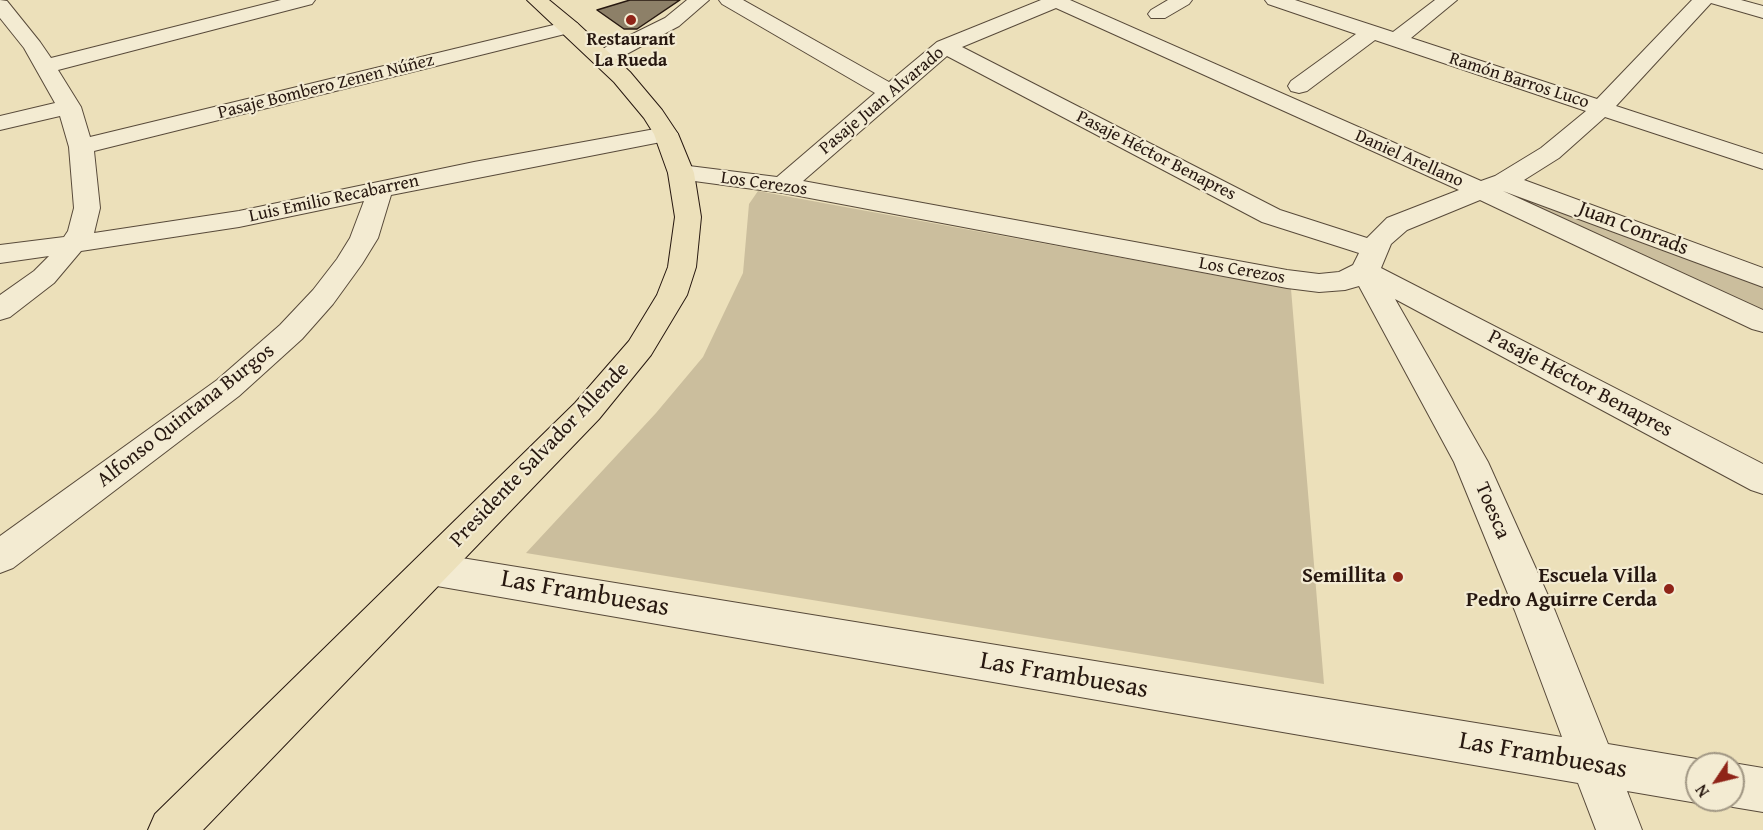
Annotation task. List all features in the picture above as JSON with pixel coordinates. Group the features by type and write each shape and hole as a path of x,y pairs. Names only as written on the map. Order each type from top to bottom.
{"main road":[{"name":"Presidente Salvador Allende","path":"171,830 587,411 619,375 658,321 672,295 682,267 688,218 681,173 666,134 640,98 602,58 570,27 537,0"}],"street":[{"path":"0,310 44,277 75,244 86,219 87,208 81,147 69,107 46,66 0,4 14,0"},
{"path":"46,66 305,0"},
{"path":"602,58 672,22 699,0"},
{"path":"729,0 890,92"},
{"name":"Pasaje Juan Alvarado","path":"783,185 945,47 1055,0"},
{"name":"Daniel Arellano","path":"1055,0 1492,185 1763,322"},
{"path":"1158,14 1182,0"},
{"name":"Ramón Barros Luco","path":"1275,0 1763,162"},
{"path":"1396,40 1447,0"},
{"name":"Los Cerezos","path":"681,173 783,185 1287,279 1332,283 1351,279 1370,260 1386,231 1397,224 1492,185 1550,153 1601,108 1703,0"},
{"path":"1719,0 1763,12"},
{"name":"Pasaje Bombero Zenen Núñez","path":"81,147 570,27"},
{"path":"1299,86 1372,32"},
{"name":"Pasaje Héctor Benapres","path":"945,47 1272,216 1311,230 1370,260 1763,480"},
{"path":"0,123 69,107"},
{"name":"Luis Emilio Recabarren","path":"0,254 239,219 380,189 666,134"},
{"name":"Juan Conrads","path":"1492,185 1763,278"},
{"name":"Alfonso Quintana Burgos","path":"0,557 228,388 291,333 348,264 364,237 380,189"},
{"name":"Toesca","path":"1370,260 1471,462 1535,611 1619,830"},
{"name":"Las Frambuesas","path":"431,569 1685,779"},
{"path":"1745,787 1763,789"}],"shaded area":[{"path":"758,191 1291,289 1324,684 526,553 656,413 703,357 743,273 749,204"},
{"path":"1533,198 1763,286 1763,312 1526,207"}],"building":[{"name":"Restaurant La Rueda","path":"630,0 680,0 637,29 624,29 597,10"}],"place":[{"name":"Restaurant La Rueda","path":"631,20"},
{"name":"Semillita","path":"1398,577"},
{"name":"Escuela Villa Pedro Aguirre Cerda","path":"1669,589"}]}
